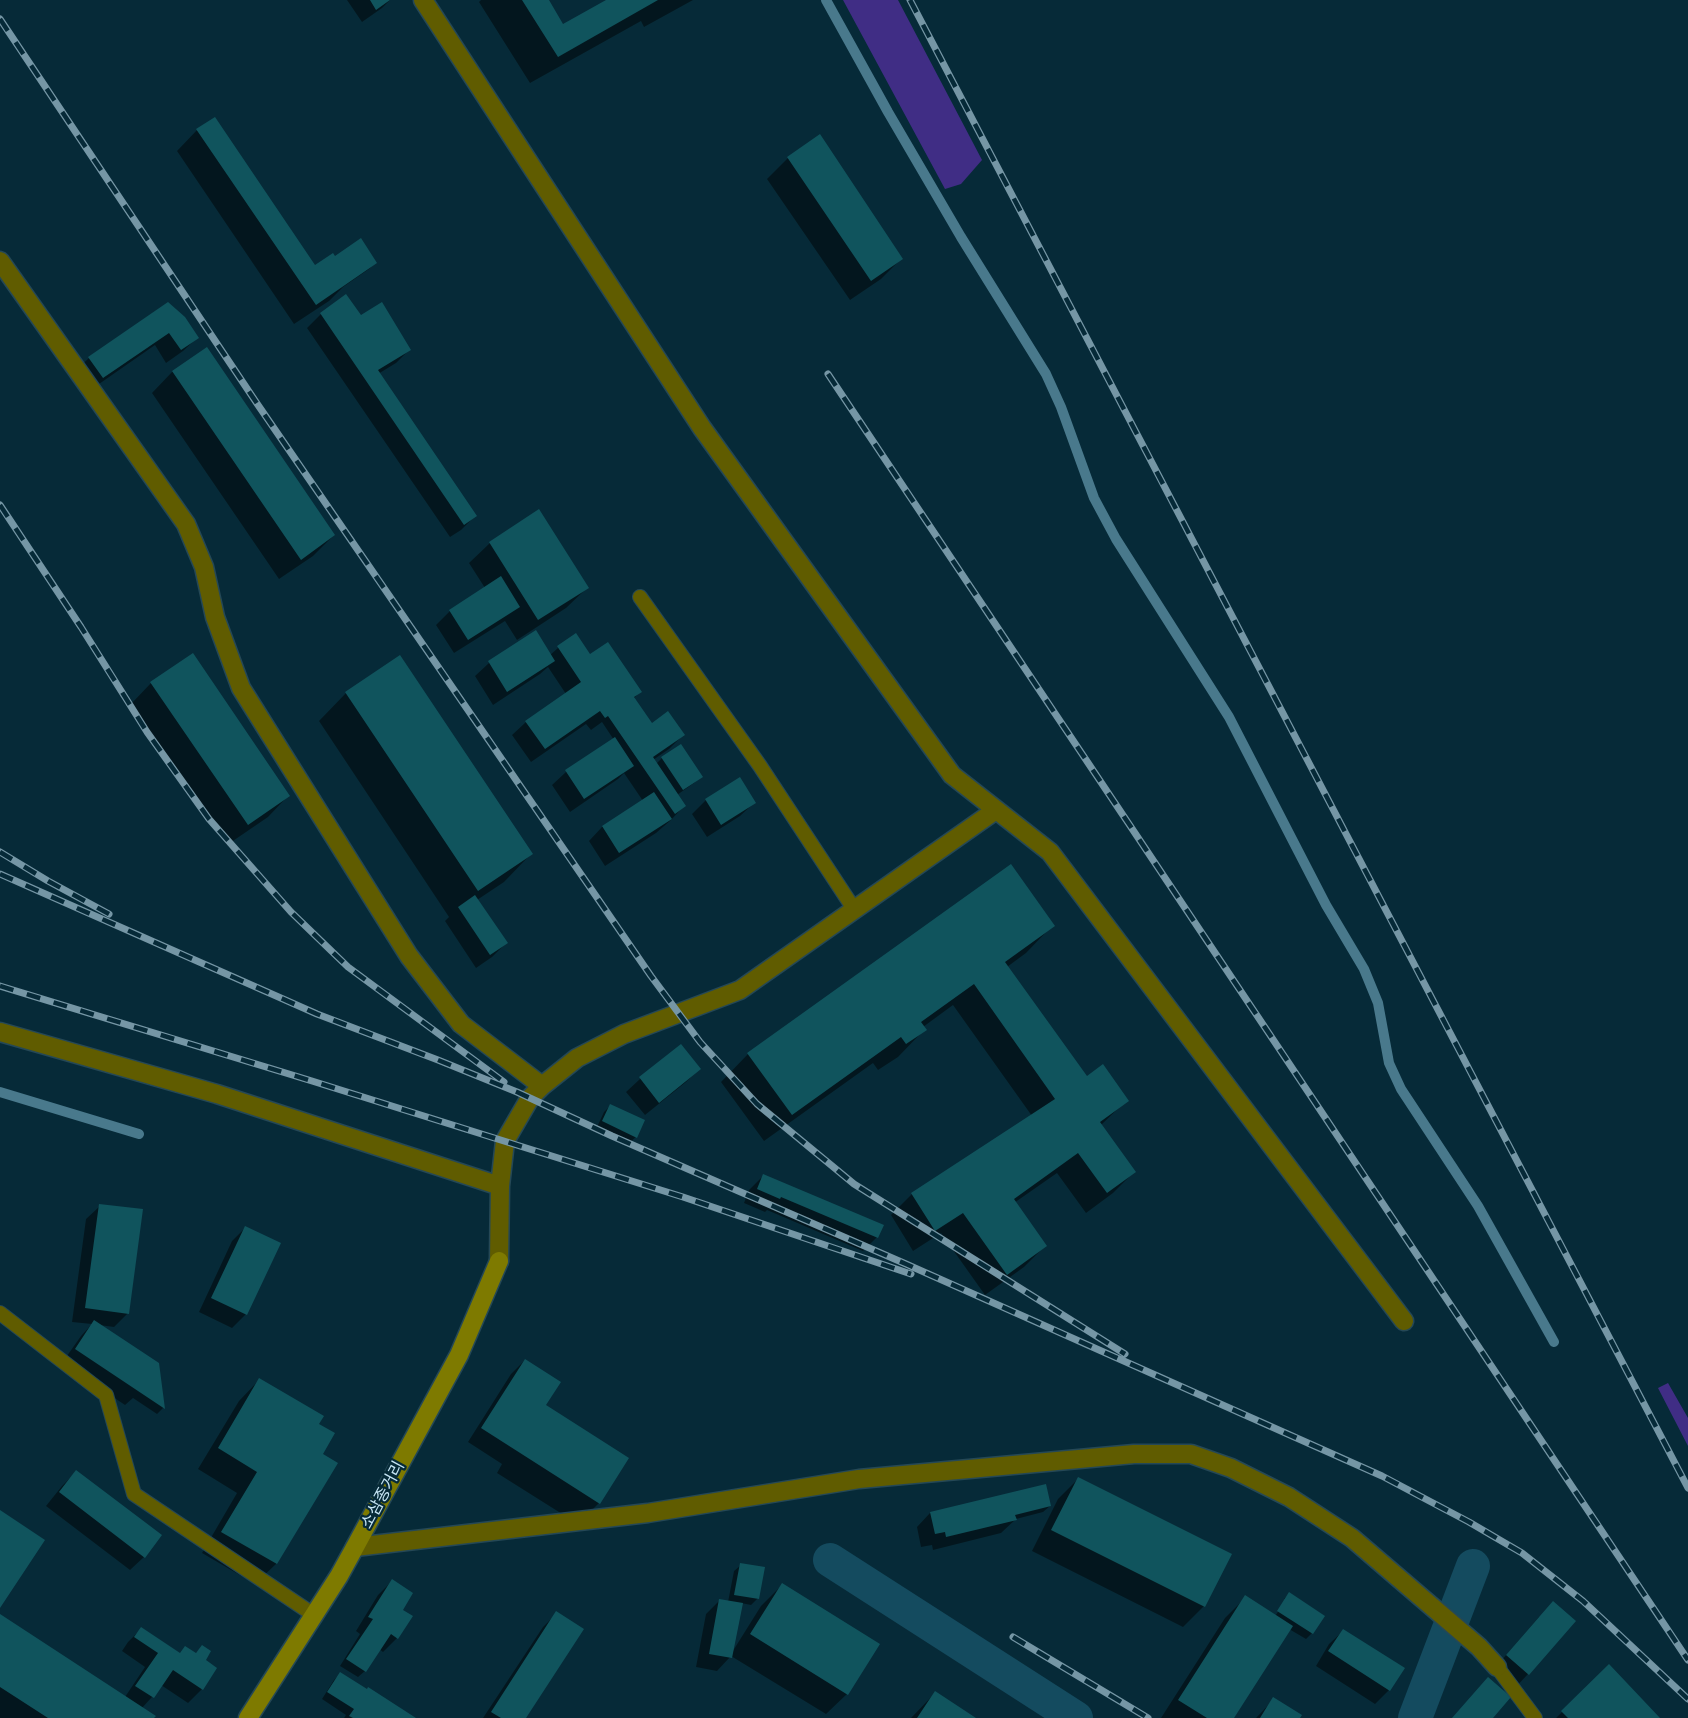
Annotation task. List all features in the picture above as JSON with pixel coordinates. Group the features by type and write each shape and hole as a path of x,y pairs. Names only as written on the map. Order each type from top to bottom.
{"street":[{"path":"423,0 702,428 952,775 1050,852 1404,1321"},
{"path":"0,261 186,524 204,567 215,617 241,688 409,956 461,1024 542,1086"},
{"path":"0,1032 217,1094 500,1186 505,1142 530,1098 577,1058 624,1034 740,990 996,810"},
{"name":"소삼종거리","path":"248,1718 355,1547 459,1355 499,1260 500,1186"},
{"path":"355,1547 648,1513 859,1479 1134,1454 1191,1454 1231,1468 1288,1497 1352,1538 1464,1635 1497,1667"}],"lane":[{"path":"640,597 759,766 854,909"},
{"path":"0,1313 106,1395 134,1494 314,1615"},
{"path":"1497,1667 1535,1718"}],"shaded area":[{"path":"843,0 898,0 982,160 961,184 945,189"},
{"path":"1668,1383 1688,1418 1688,1446 1658,1388"}],"building":[{"path":"370,0 390,0 376,10"},
{"path":"522,0 549,0 563,24 606,0 658,0 558,57"},
{"path":"215,117 315,265 333,253 335,256 361,238 377,263 316,305 196,129"},
{"path":"820,134 903,259 871,281 787,157"},
{"path":"346,294 361,315 382,302 411,350 378,370 477,516 464,525 320,313"},
{"path":"168,302 185,317 199,338 181,350 169,333 103,378 88,357"},
{"path":"207,347 335,535 301,560 172,371"},
{"path":"539,509 589,588 538,620 489,542"},
{"path":"501,576 520,607 468,640 449,610"},
{"path":"536,630 555,661 507,692 488,661"},
{"path":"576,633 590,654 608,642 642,692 634,697 652,723 668,711 685,735 653,757 686,806 675,814 608,716 605,718 600,711 545,749 525,721 581,682 557,646"},
{"path":"193,653 290,796 248,825 150,682"},
{"path":"400,655 533,854 478,891 345,692"},
{"path":"615,737 634,766 584,799 565,770"},
{"path":"681,744 703,777 683,790 661,757"},
{"path":"740,777 756,803 721,825 705,799"},
{"path":"654,792 672,819 619,853 602,826"},
{"path":"1011,864 1055,926 1005,962 1087,1076 1103,1064 1129,1101 1100,1122 1136,1172 1107,1193 1078,1153 1014,1199 1047,1246 1007,1275 963,1213 935,1231 911,1193 1055,1099 974,984 921,1022 927,1030 906,1044 901,1037 792,1115 747,1053"},
{"path":"475,895 508,943 490,955 458,907"},
{"path":"681,1044 701,1069 659,1103 639,1077"},
{"path":"610,1104 645,1120 637,1138 602,1121"},
{"path":"763,1174 884,1225 878,1238 757,1189"},
{"path":"99,1204 143,1209 129,1314 85,1308"},
{"path":"245,1226 281,1243 247,1315 211,1298"},
{"path":"94,1320 159,1363 165,1409 75,1349"},
{"path":"525,1359 561,1382 546,1405 629,1458 600,1504 481,1428"},
{"path":"259,1378 324,1416 319,1424 335,1433 323,1454 338,1463 277,1564 221,1532 257,1472 218,1448"},
{"path":"76,1470 162,1535 145,1558 59,1492"},
{"path":"1078,1477 1232,1554 1205,1607 1051,1530"},
{"path":"1046,1484 1051,1506 1015,1515 1017,1520 946,1537 945,1532 935,1534 930,1512"},
{"path":"0,1510 45,1540 0,1608"},
{"path":"740,1563 765,1567 759,1599 734,1595"},
{"path":"392,1579 413,1593 403,1610 413,1616 398,1639 391,1634 366,1672 346,1659 373,1619 368,1617"},
{"path":"782,1583 880,1644 848,1695 750,1634"},
{"path":"1289,1592 1325,1616 1313,1634 1277,1611"},
{"path":"1245,1595 1293,1626 1234,1718 1207,1718 1178,1700"},
{"path":"719,1599 743,1603 732,1658 709,1654"},
{"path":"1553,1601 1576,1621 1529,1675 1506,1655"},
{"path":"556,1611 584,1629 526,1718 501,1718 491,1712"},
{"path":"0,1614 156,1716 154,1718 48,1718 0,1687"},
{"path":"141,1627 180,1653 185,1646 196,1653 202,1645 211,1651 206,1660 217,1668 203,1690 173,1670 154,1698 135,1686 158,1653 134,1637"},
{"path":"1343,1629 1405,1668 1390,1691 1328,1651"},
{"path":"1609,1664 1660,1718 1568,1718 1561,1711"},
{"path":"340,1672 416,1718 353,1718 349,1716 354,1709 327,1692"},
{"path":"1488,1677 1511,1697 1493,1718 1452,1718"},
{"path":"935,1691 976,1718 917,1718"},
{"path":"1273,1697 1302,1715 1300,1718 1260,1718"}],"waterway":[{"path":"826,0 961,237 1046,374 1061,407 1094,498 1116,539 1229,717 1326,905 1364,969 1378,1003 1389,1063 1401,1089 1478,1206 1554,1342"},
{"path":"0,1092 139,1134"},
{"path":"830,1560 1076,1718"},
{"path":"1415,1718 1473,1566"}],"railway":[{"path":"910,0 1688,1488"},
{"path":"0,19 258,405 651,976 700,1042 757,1104 854,1184 1125,1354"},
{"path":"828,374 1688,1660"},
{"path":"0,505 147,732 209,819 291,912 348,967 504,1082"},
{"path":"0,852 109,914"},
{"path":"0,874 317,1014 517,1092 1382,1476 1522,1553 1583,1601 1688,1699"},
{"path":"0,986 683,1197 911,1274"},
{"path":"1013,1637 1148,1718"}]}
